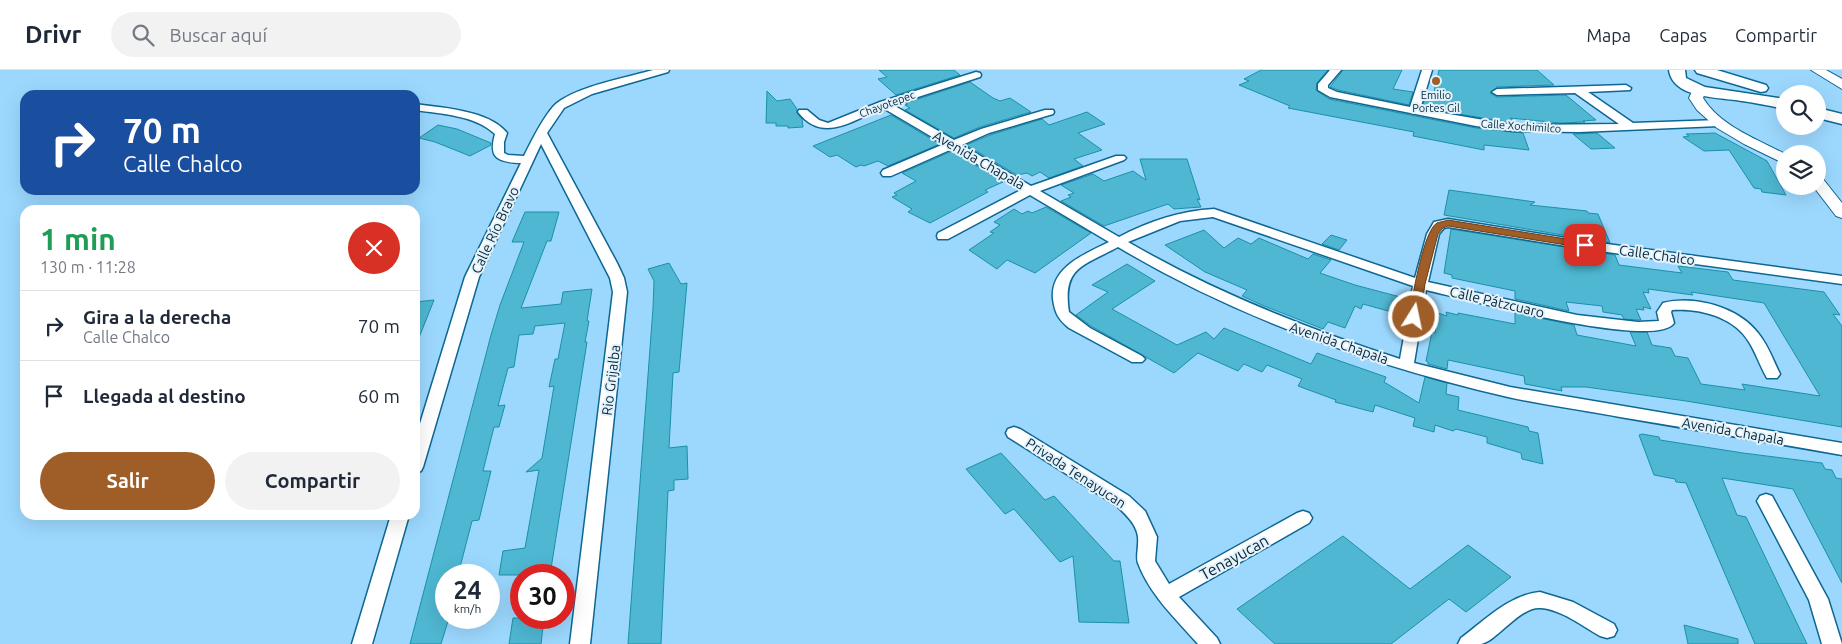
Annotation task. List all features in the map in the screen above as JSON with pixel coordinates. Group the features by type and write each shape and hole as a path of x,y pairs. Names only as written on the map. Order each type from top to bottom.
{"main road":[{"path":"1701,70 1776,91"},
{"path":"1681,71 1676,74 1677,78 1699,90 1776,102"},
{"path":"1826,107 1842,108"},
{"path":"1826,110 1842,119"}],"street":[{"name":"Calle Río Bravo","path":"420,450 472,277 541,133 560,106 588,92 664,70"},
{"name":"Calle Xochimilco","path":"1336,70 1323,84 1323,90 1334,95 1513,128 1552,129 1719,123"},
{"path":"1414,111 1428,70"},
{"path":"1817,70 1842,85"},
{"name":"Chayotepec","path":"803,112 821,126 829,126 884,104 976,75"},
{"path":"1497,92 1626,88"},
{"path":"1578,90 1631,127"},
{"path":"1699,90 1696,98 1704,111 1719,123 1776,155"},
{"name":"Avenida Chapala","path":"884,104 1117,243 1259,314 1323,339 1406,366 1510,392 1842,449"},
{"path":"420,108 446,112 496,126 501,133 496,148 498,154 503,158 528,160"},
{"path":"887,173 952,144 999,126 1049,112"},
{"name":"Rio Grijalba","path":"541,133 610,263 617,278 620,292 580,644"},
{"path":"943,236 1030,190 1120,158"},
{"path":"1826,193 1842,214"},
{"name":"Calle Pátzcuaro","path":"1137,359 1078,327 1062,313 1059,289 1067,272 1117,243 1180,216 1214,212 1420,284 1577,320 1638,327 1657,327 1667,323 1664,312 1668,306 1680,304 1713,310 1732,318 1752,335 1772,374"},
{"name":"Calle Chalco","path":"1406,366 1420,284 1433,234 1439,226 1448,223 1585,245 1842,280"},
{"name":"Privada Tenayucan","path":"1014,433 1123,501 1139,516 1148,536 1146,561 1154,579 1166,596 1210,644"},
{"path":"1766,501 1818,599 1832,644"},
{"name":"Tenayucan","path":"1166,596 1303,518"},
{"path":"362,644 399,520"},
{"path":"1468,644 1523,604 1538,600 1556,604 1607,630"}],"building":[{"path":"879,70 954,70 960,75 896,95 878,79 887,77"},
{"path":"1261,70 1328,70 1317,83 1316,90 1329,99 1476,128 1523,133 1529,150 1484,145 1484,150 1413,136 1414,132 1288,108 1290,106 1239,85 1249,81 1244,79"},
{"path":"1343,70 1402,70 1393,89 1413,92 1409,105 1330,87"},
{"path":"1439,70 1537,70 1554,85 1497,87 1490,93 1497,97 1566,95 1596,120 1560,123 1510,118 1516,123 1513,123 1422,108 1426,95 1433,96"},
{"path":"970,82 993,98 1000,101 1010,98 1031,112 980,127 954,138 905,110 910,108 905,105 908,104 906,103"},
{"path":"767,91 777,101 790,99 802,119 803,127 788,128 788,126 776,126 776,123 766,123"},
{"path":"1087,112 1105,124 1078,133 1102,150 1074,159 1083,166 1049,178 1040,172 1032,176 1027,173 1017,175 966,145 990,135 1042,119 1049,125"},
{"path":"891,115 940,144 888,166 878,161 856,167 837,155 830,157 813,146"},
{"path":"438,125 457,129 491,143 491,145 470,156 420,137"},
{"path":"1597,133 1615,148 1591,149 1573,134"},
{"path":"1715,133 1767,161 1776,177 1776,194 1762,192 1761,189 1754,188 1729,150 1704,151 1683,137 1689,136 1686,134"},
{"path":"952,151 1003,182 985,190 988,192 930,223 908,212 912,209 892,197 897,195 894,193 916,181 902,173"},
{"path":"1140,159 1187,159 1200,200 1197,199 1201,207 1174,209 1168,204 1104,226 1061,201 1071,197 1068,195 1074,193 1061,185 1093,174 1104,181 1133,171 1146,180"},
{"path":"1449,190 1535,202 1530,205 1587,211 1588,213 1598,214 1610,243 1444,215"},
{"path":"1046,207 1091,233 1035,273 1007,260 997,269 969,250 994,233 990,232 1000,225 994,222 1014,209 1022,214 1028,211 1032,213"},
{"path":"525,212 559,212 551,241 547,241 521,308 561,304 563,292 592,289 585,342 587,342 552,564 510,564 510,575 500,575 503,551 525,548 539,470 526,472 542,458 554,386 549,387 555,359 558,359 565,323 535,326 533,334 519,335 514,367 508,368 498,406 505,405 499,427 494,427 483,471 491,471 479,520 472,521 461,564 435,564 435,629 446,629 441,644 410,644 491,335 500,305 524,242 512,242"},
{"path":"1451,229 1615,255 1619,265 1682,273 1678,266 1728,272 1733,280 1824,292 1840,315 1833,314 1842,326 1842,427 1686,401 1586,387 1561,387 1562,391 1525,384 1524,376 1448,360 1447,369 1428,364 1426,361 1432,332 1435,333 1438,313 1447,316 1446,312 1458,315 1458,313 1515,324 1515,313 1574,325 1577,335 1636,346 1630,332 1647,332 1652,345 1671,348 1675,356 1688,358 1701,384 1745,390 1742,384 1820,396 1764,303 1691,292 1693,295 1648,289 1649,293 1643,292 1651,309 1643,307 1644,310 1636,309 1641,320 1638,320 1624,319 1622,315 1603,312 1602,306 1566,302 1569,311 1515,299 1515,291 1452,278 1452,275 1444,273"},
{"path":"1204,230 1224,248 1238,238 1251,244 1259,238 1308,259 1313,254 1331,260 1320,273 1355,285 1404,298 1399,314 1363,304 1361,309 1355,306 1345,328 1328,322 1323,329 1264,306 1242,296 1247,290 1205,272 1165,245"},
{"path":"1331,235 1347,240 1339,250 1322,244"},
{"path":"669,263 681,284 687,283 679,372 673,373 669,448 687,446 688,479 674,480 674,490 668,491 661,644 628,644 653,308 654,281 648,269"},
{"path":"1127,264 1155,281 1112,309 1177,345 1206,332 1214,339 1224,328 1311,364 1317,353 1386,377 1384,382 1419,403 1425,377 1447,383 1446,394 1459,397 1458,410 1528,427 1529,431 1538,433 1543,464 1522,459 1521,453 1487,443 1487,437 1456,429 1453,431 1435,425 1434,432 1413,426 1415,418 1375,405 1373,412 1335,402 1336,400 1298,386 1302,379 1267,365 1262,372 1244,364 1238,371 1198,353 1174,373 1091,326 1076,315 1108,292 1092,285"},
{"path":"434,300 420,335 420,301"},
{"path":"1639,435 1659,437 1660,440 1822,463 1825,469 1832,470 1836,478 1842,479 1842,583 1793,489 1722,478 1737,515 1746,517 1807,644 1755,644 1686,483 1654,475"},
{"path":"1001,453 1045,500 1054,496 1114,561 1120,561 1129,623 1079,622 1073,556 1060,562 1014,509 1005,514 966,469"},
{"path":"1343,536 1410,589 1468,545 1511,577 1466,612 1449,599 1391,644 1275,644 1237,609"},
{"path":"1684,625 1738,639 1738,644 1688,644"},
{"path":"511,629 543,629 541,644 509,644"}],"place":[{"name":"Emilio Portes Gil","path":"1436,81"}],"route":[{"path":"1414,317 1420,284 1433,234 1439,226 1448,223 1585,245"}]}
